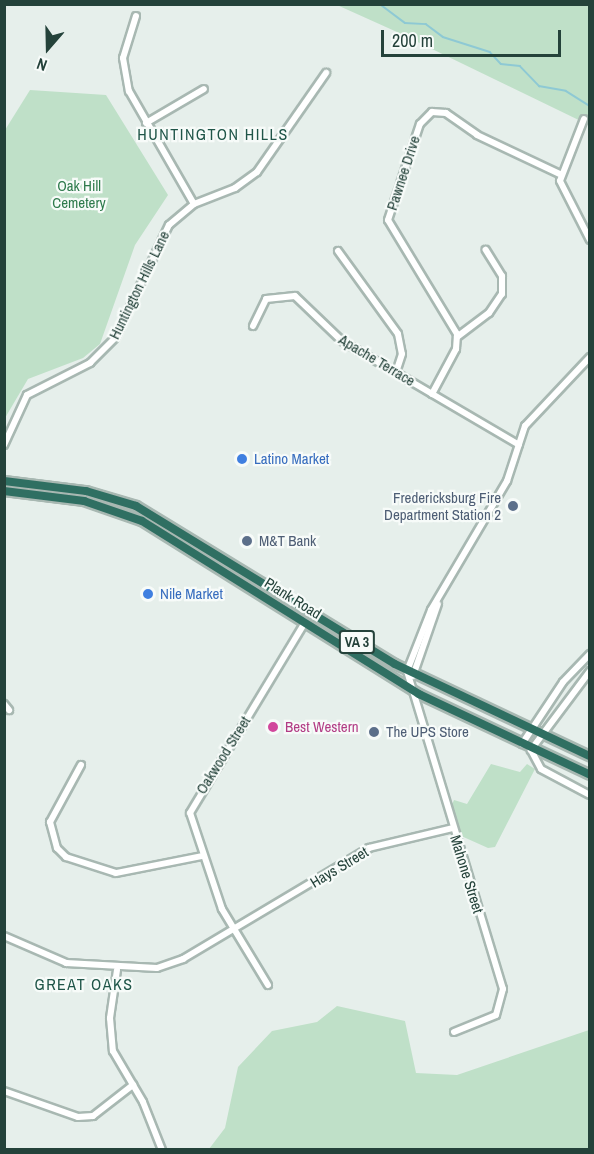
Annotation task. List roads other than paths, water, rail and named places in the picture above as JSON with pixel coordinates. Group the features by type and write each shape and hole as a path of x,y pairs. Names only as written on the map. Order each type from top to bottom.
{"highway":[{"name":"Plank Road","path":"4,481 86,491 134,505 410,673 530,732 590,756"},
{"name":"Plank Road","path":"4,491 84,501 121,512 241,582 410,688 521,746 590,775"},
{"path":"241,582 263,583"},
{"path":"272,601 290,600"}],"street":[{"path":"136,16 123,69 146,123 194,204"},
{"name":"Huntington Hills Lane","path":"4,445 27,395 107,348 162,233 194,204 235,188 257,172 326,73"},
{"path":"146,123 204,89"},
{"name":"Pawnee Drive","path":"457,337 388,220 420,124 432,112 446,113 477,135 560,174"},
{"path":"584,119 560,174 571,211 590,240"},
{"path":"338,250 398,334 402,354 396,373"},
{"path":"432,394 457,337 489,313 501,294 502,276 486,250"},
{"name":"Apache Terrace","path":"253,326 266,299 295,296 334,335 519,445"},
{"path":"410,673 438,603 507,481 519,445 537,409 590,357"},
{"name":"Oakwood Street","path":"268,985 234,929 202,856 190,820 194,799 305,622"},
{"path":"521,746 590,654"},
{"path":"590,671 531,750 541,769 590,795"},
{"name":"Mahone Street","path":"410,673 410,688 504,997 496,1015 454,1032"},
{"path":"81,765 50,822 52,837 66,857 117,873 202,856"},
{"name":"Hays Street","path":"4,936 66,963 117,970 171,964 369,848 453,828"},
{"path":"117,970 110,1018 113,1051 133,1085 162,1149"},
{"path":"4,1091 78,1117 93,1116 133,1085"}],"waterway":[{"path":"380,4 405,23 426,24 443,37 490,52 501,64 520,66 539,86 566,91 590,106"}],"place":[{"name":"Latino Market","path":"242,459"},
{"name":"Fredericksburg Fire Department Station 2","path":"513,506"},
{"name":"M&T Bank","path":"247,541"},
{"name":"Nile Market","path":"148,594"},
{"name":"Best Western","path":"273,727"},
{"name":"The UPS Store","path":"374,732"}],"district":[{"name":"HUNTINGTON HILLS","path":"213,134"},
{"name":"GREAT OAKS","path":"84,984"}],"park label":[{"name":"Oak Hill Cemetery","path":"79,194"}]}
